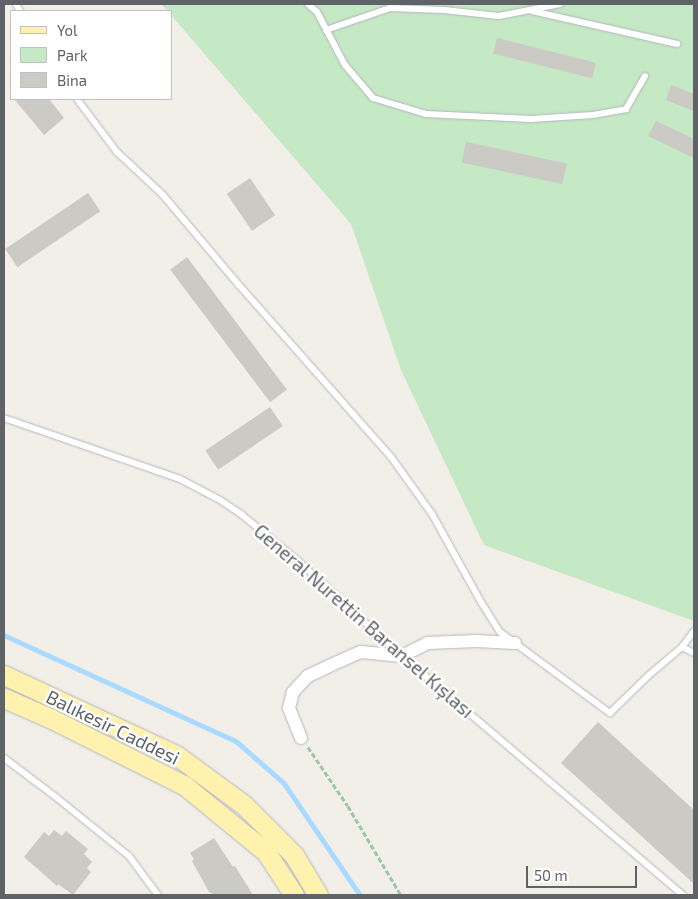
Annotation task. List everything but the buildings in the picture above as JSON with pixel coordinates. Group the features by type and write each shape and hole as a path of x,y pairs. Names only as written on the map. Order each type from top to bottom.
{"main road":[{"name":"Balıkesir Caddesi","path":"4,675 176,755 244,805 294,855 318,895"},
{"name":"Balıkesir Caddesi","path":"4,698 50,718 184,785 266,852 294,895"}],"street":[{"path":"301,738 288,708 293,692 308,676 361,652 402,656 428,643 476,641 515,643"}],"lane":[{"path":"308,4 317,12 345,65 373,98 426,114 531,119 593,115 626,108 645,76"},
{"path":"326,30 390,8 444,10 499,16 560,4"},
{"path":"528,10 677,44"},
{"path":"79,100 117,152 164,195 251,299 391,457 432,514 500,632 610,713 649,675 682,647 694,631"},
{"name":"General Nurettin Baransel Kışlası","path":"4,418 153,469 187,482 220,500 296,559 402,656 683,895"},
{"path":"682,647 694,653"},
{"path":"4,758 129,856 158,895"}],"path":[{"path":"301,738 348,806 401,895"}],"green space":[{"path":"161,4 694,4 694,621 484,545 401,370 351,224 172,16 172,10 167,10"}],"waterway":[{"path":"4,635 236,741 284,783 360,895"}]}
